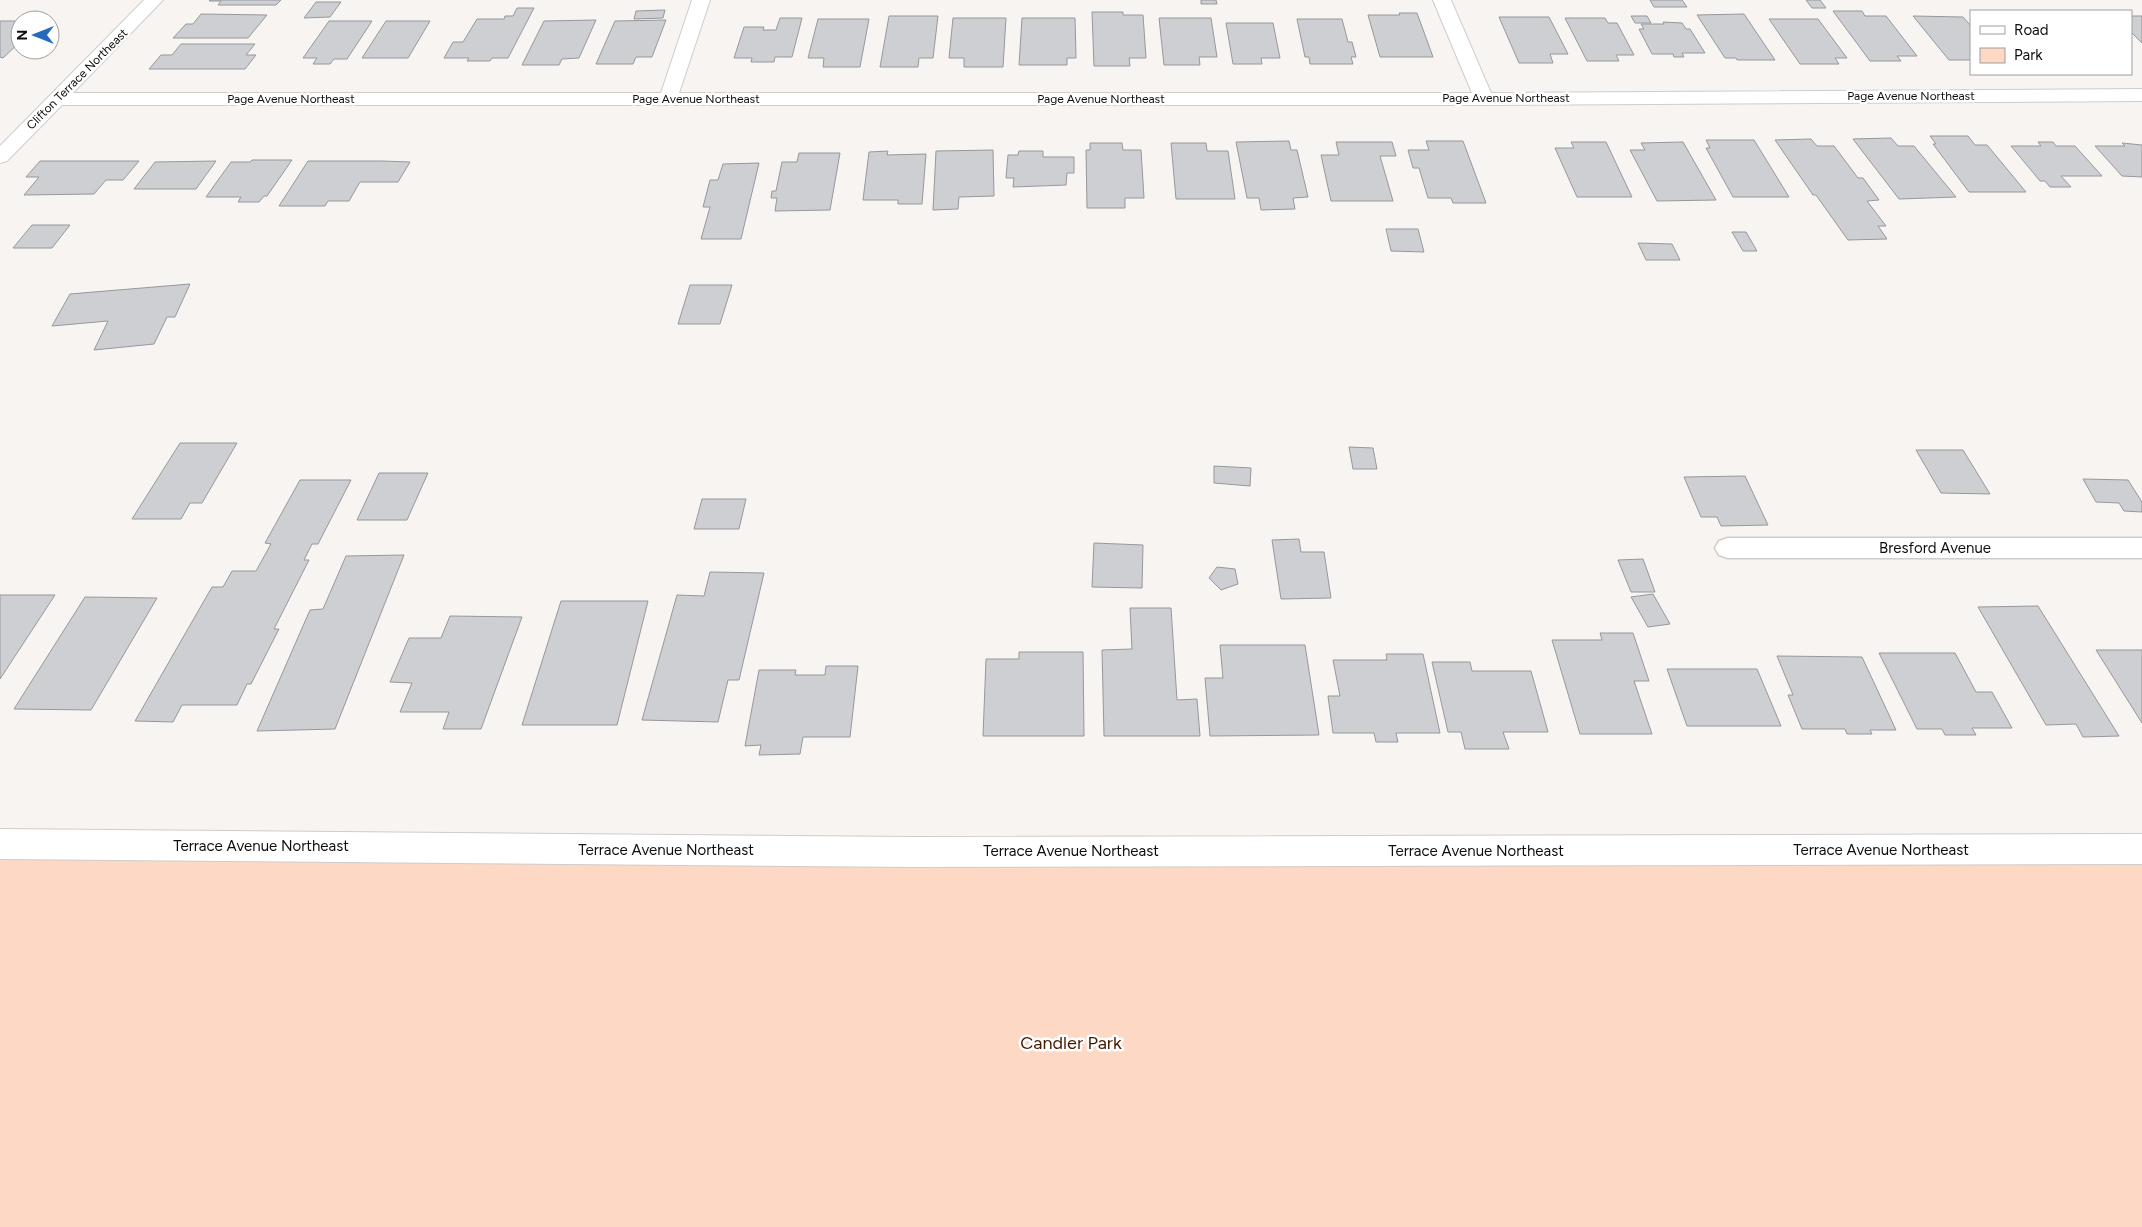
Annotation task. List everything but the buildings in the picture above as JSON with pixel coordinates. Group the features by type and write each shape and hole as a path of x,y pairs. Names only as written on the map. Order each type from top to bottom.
{"street":[{"name":"Clifton Terrace Northeast","path":"0,157 59,99 154,0"},
{"path":"668,99 701,0"},
{"path":"1442,0 1484,99"},
{"name":"Page Avenue Northeast","path":"59,99 1484,99 2142,95"},
{"name":"Terrace Avenue Northeast","path":"0,844 915,852 2142,849"}],"lane":[{"name":"Bresford Avenue","path":"1728,548 2142,548"}],"green space":[{"name":"Candler Park","path":"2142,856 2142,1227 0,1227 0,858"}]}
